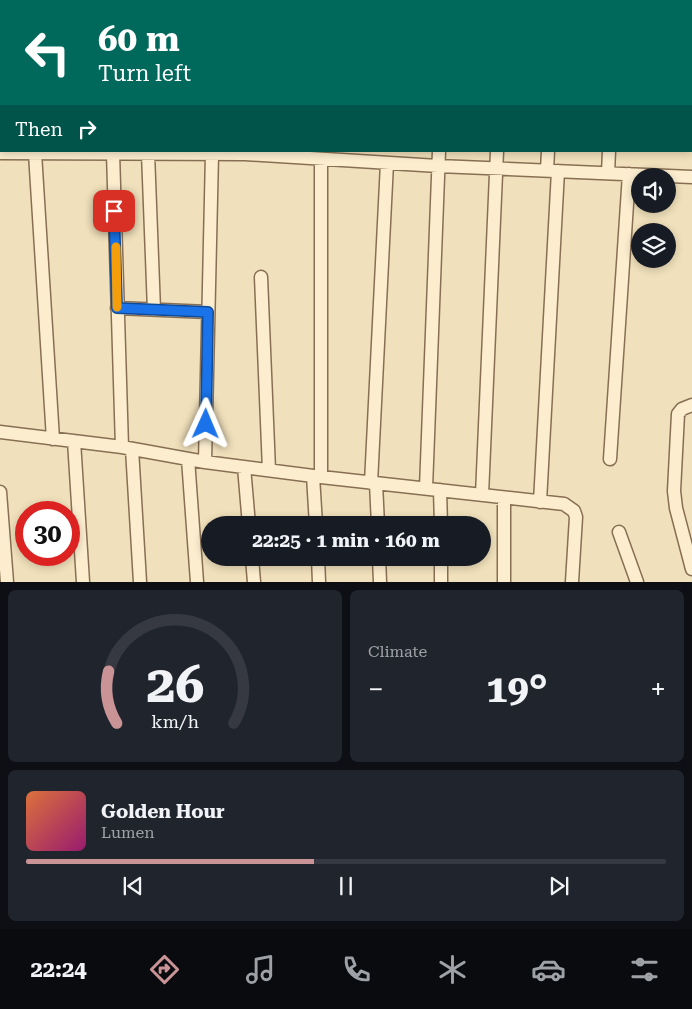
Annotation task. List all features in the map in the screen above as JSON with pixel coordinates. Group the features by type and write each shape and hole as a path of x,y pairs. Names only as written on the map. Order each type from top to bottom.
{"street":[{"path":"6,152 261,153 321,159 338,156 381,159 438,166 692,176"},
{"path":"426,488 439,152"},
{"path":"482,495 497,152"},
{"path":"540,502 552,170 548,152"},
{"path":"608,173 609,152"},
{"path":"35,153 52,439"},
{"path":"112,153 117,308 127,448 140,582"},
{"path":"148,154 154,310"},
{"path":"205,462 212,154"},
{"path":"316,516 321,159"},
{"path":"377,516 374,483 381,159"},
{"path":"610,459 629,174"},
{"path":"261,277 270,470"},
{"path":"117,308 208,312"},
{"path":"692,405 682,409 678,414 674,491 676,508 692,569"},
{"path":"0,432 127,448 244,467 564,504 574,511 576,517 572,582"},
{"path":"74,441 83,582"},
{"path":"188,459 197,582"},
{"path":"244,467 248,516"},
{"path":"440,490 441,516"},
{"path":"0,492 7,582"},
{"path":"504,498 504,582"},
{"path":"619,532 637,582"},
{"path":"253,566 254,582"},
{"path":"318,566 319,582"},
{"path":"379,566 380,582"},
{"path":"441,566 441,582"}],"slow traffic":[{"path":"116,247 117,307"}],"route":[{"path":"114,211 117,308 208,312 206,424"}]}
